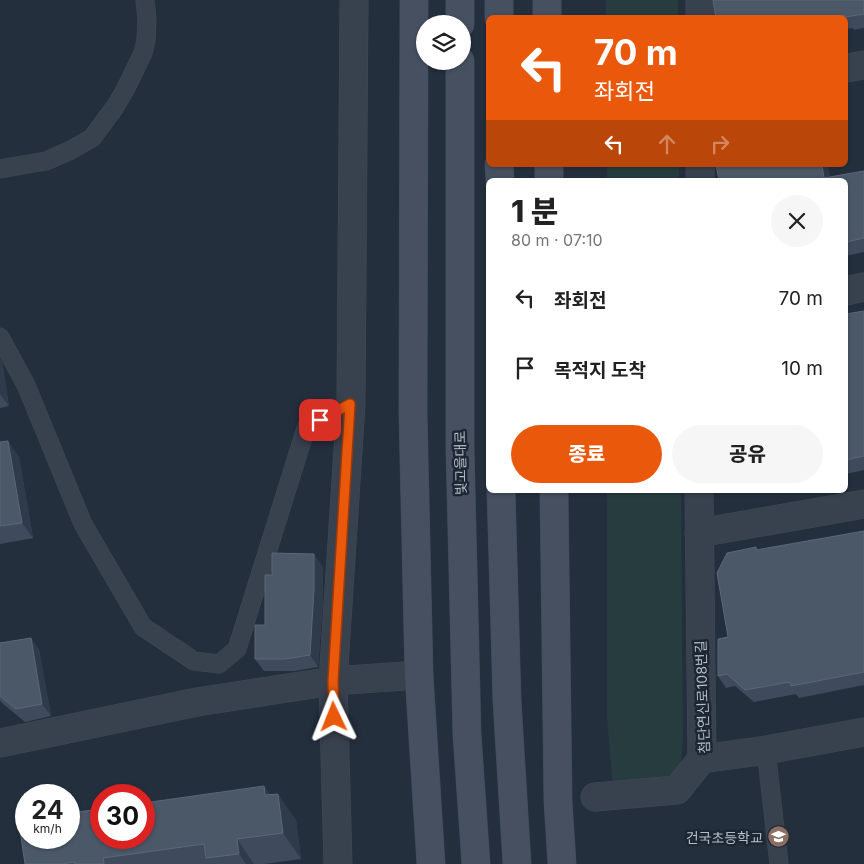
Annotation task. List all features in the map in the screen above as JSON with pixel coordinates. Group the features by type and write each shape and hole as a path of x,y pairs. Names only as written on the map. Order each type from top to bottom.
{"main road":[{"path":"414,0 413,414 419,675 431,864"},
{"path":"460,0 460,15"},
{"path":"499,0 499,15"},
{"path":"547,0 547,15"},
{"name":"빛고을대로","path":"460,70 460,448 467,735 476,864"},
{"path":"501,493 507,701 517,864"},
{"path":"554,493 558,802 562,864"}],"street":[{"path":"338,864 333,681 350,404 354,0"},
{"path":"700,0 700,15"},
{"path":"848,68 864,65"},
{"path":"848,291 864,288"},
{"name":"첨단연신로108번길","path":"699,493 702,759 766,750 864,732"},
{"path":"699,533 864,504"},
{"path":"0,743 197,702 333,681 419,675"},
{"path":"595,797 677,790 702,759"}],"lane":[{"path":"0,170 46,160 69,151 92,138 115,107 143,53 147,19 145,0"},
{"path":"0,337 26,385 84,524 143,627 194,661 219,664 237,649 306,428 350,404"},
{"path":"766,750 780,864"}],"green space":[{"path":"606,0 678,0 678,15 606,15"},
{"path":"607,167 679,167 679,178 607,178"},
{"path":"607,493 681,493 683,737 681,766 665,780 613,788 607,716"}],"building":[{"path":"713,0 864,0 864,14 848,17 848,15 716,15"},
{"path":"716,167 822,167 824,178 719,178"},
{"path":"864,171 864,238 848,242 848,178 824,178"},
{"path":"864,311 864,456 848,460 848,314"},
{"path":"8,441 22,523 0,526 0,442"},
{"path":"864,531 864,672 791,686 790,682 745,690 727,674 718,676 718,639 728,637 717,573 727,553 756,547 756,550"},
{"path":"272,553 314,554 310,655 285,659 255,659 255,625 265,625 265,575 272,575"},
{"path":"31,638 42,704 16,709 0,696 0,643"},
{"path":"264,786 265,795 278,794 283,833 237,839 239,854 206,858 204,844 103,858 104,864 75,864 75,862 25,864 23,849 80,849 80,812 90,810 90,849 155,849 155,801"}],"place":[{"name":"건국초등학교","path":"779,837"}],"route":[{"path":"320,420 350,404 333,681 334,717"}]}
